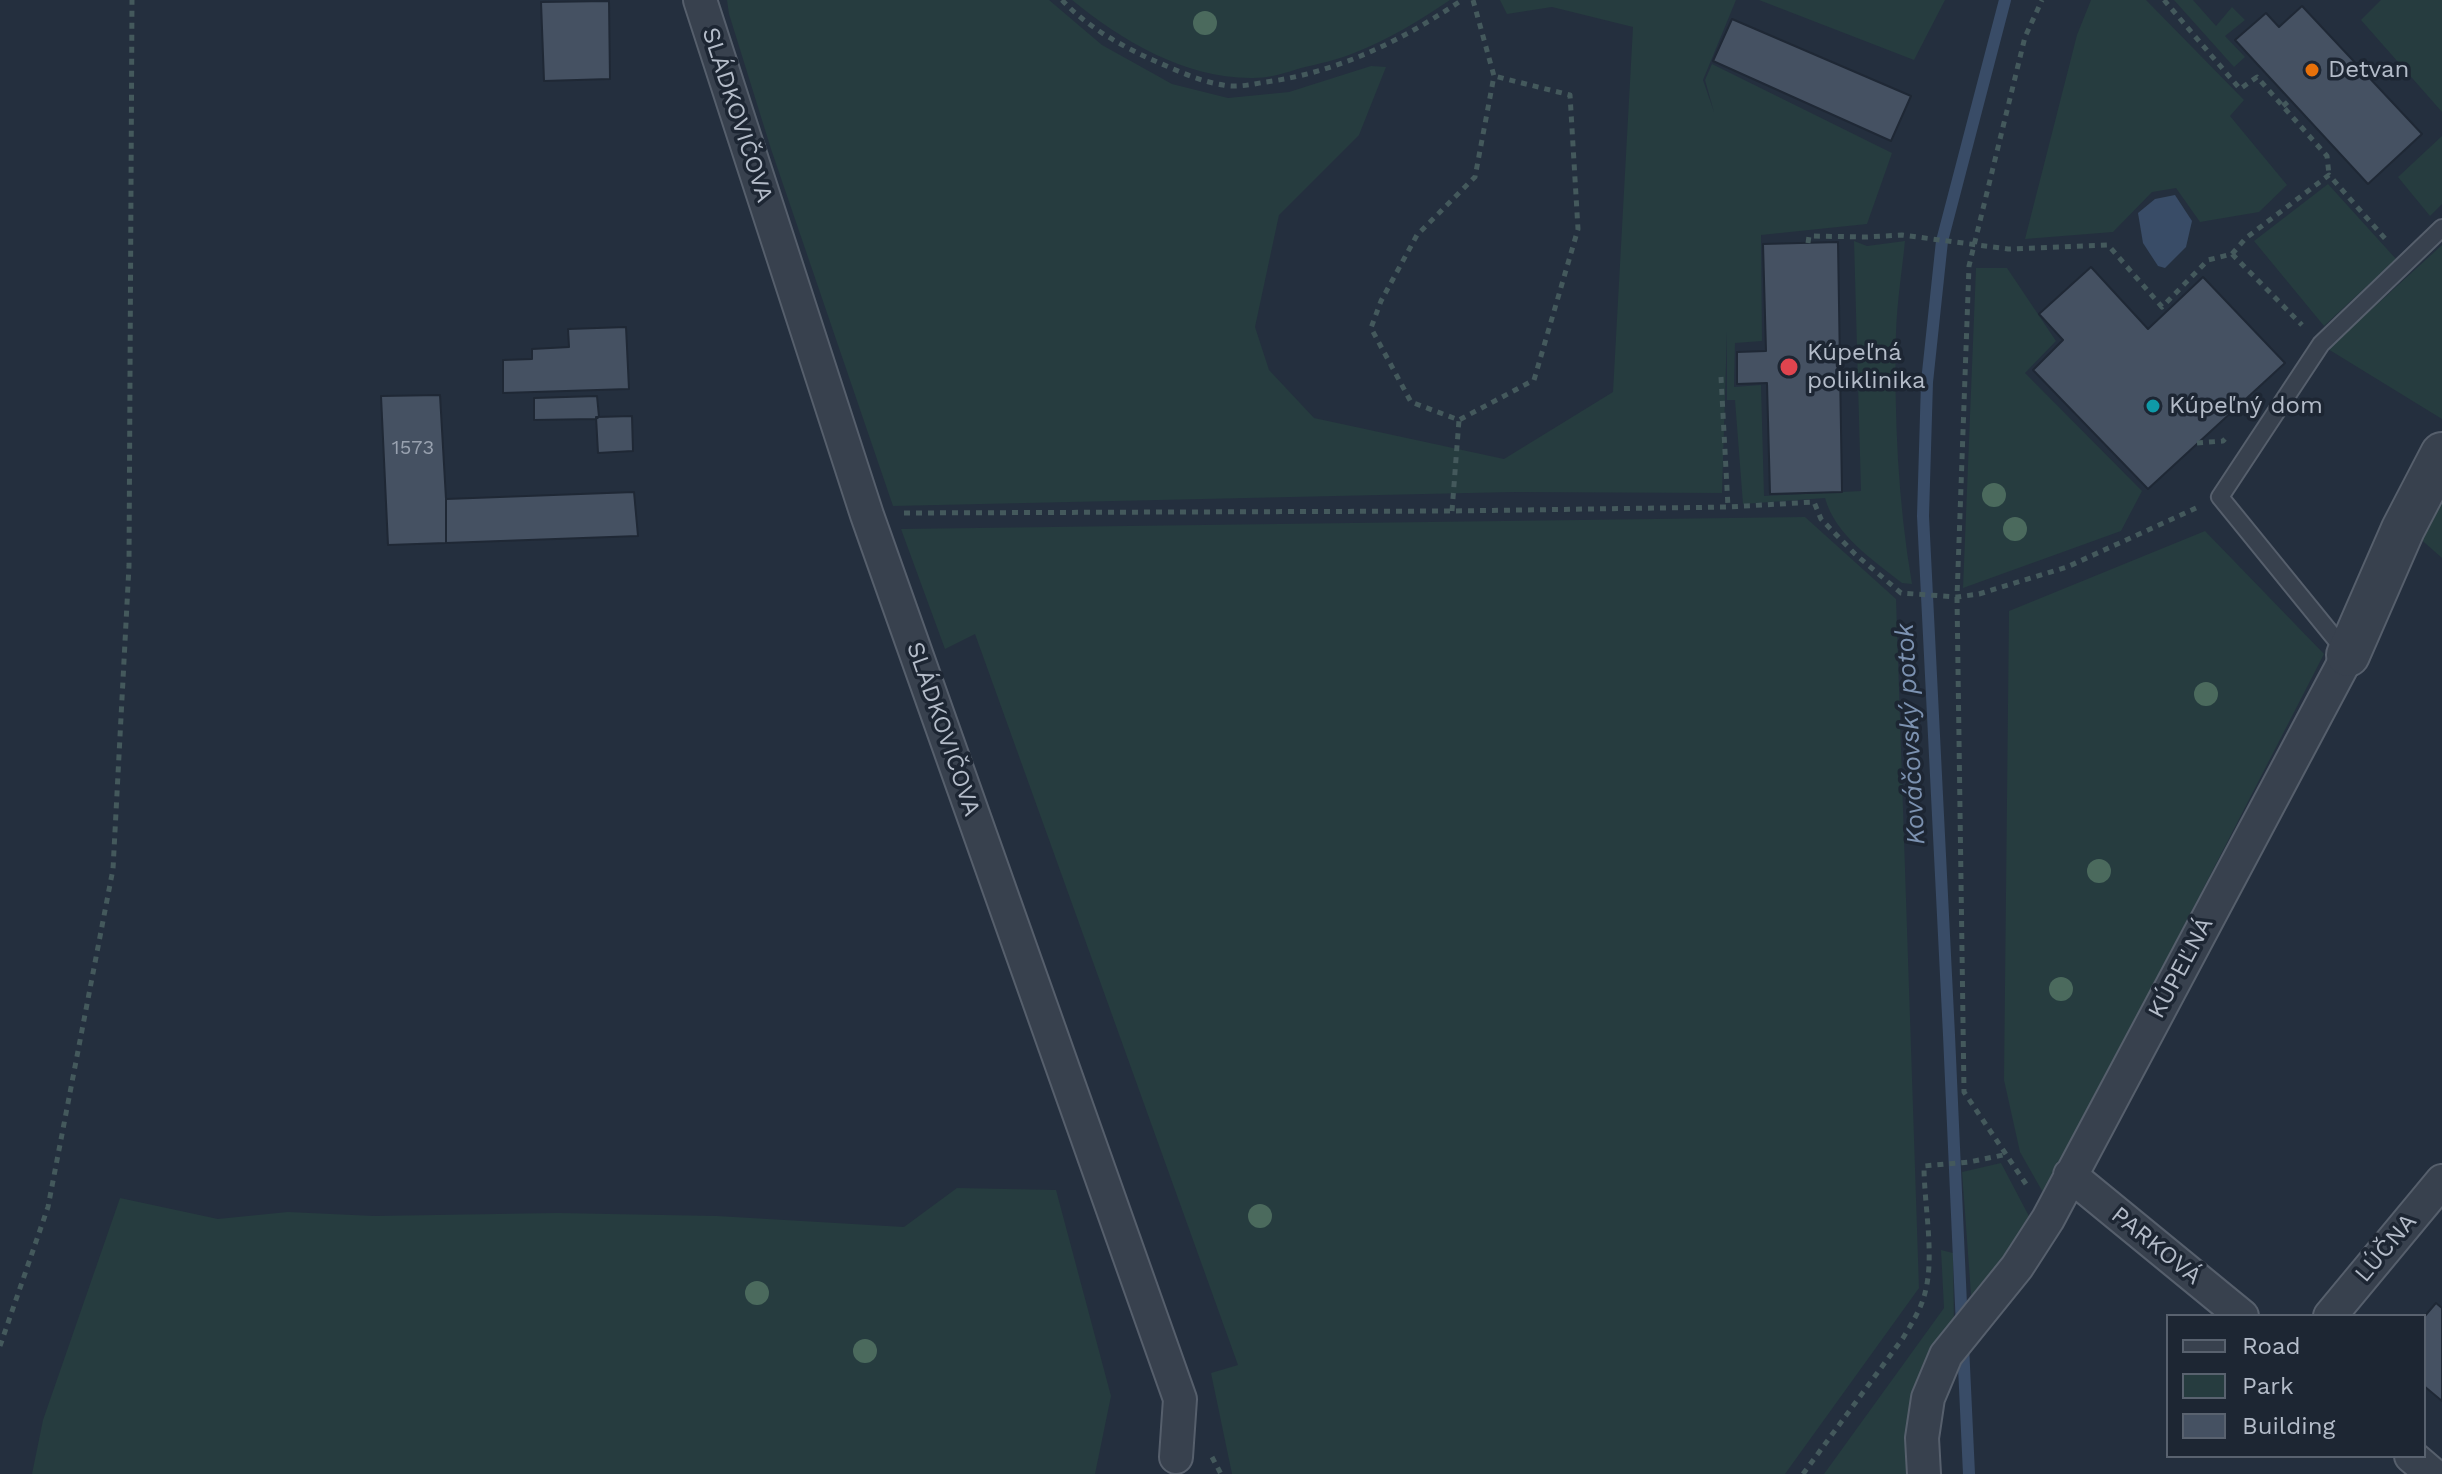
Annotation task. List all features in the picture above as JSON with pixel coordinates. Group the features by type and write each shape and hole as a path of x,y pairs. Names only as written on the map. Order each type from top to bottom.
{"street":[{"name":"SLÁDKOVIČOVA","path":"700,0 867,515 1180,1399 1176,1457"},
{"name":"KÚPEĽNÁ","path":"1924,1474 1922,1438 1928,1398 1946,1355 2017,1267 2048,1219 2348,655 2403,529 2442,454"},
{"name":"PARKOVÁ","path":"2070,1175 2240,1314"},
{"name":"LÚČNA","path":"2332,1314 2442,1181"},
{"path":"2413,1458 2432,1474"}],"lane":[{"path":"2348,655 2220,497 2321,344 2442,228"}],"path":[{"path":"0,1346 48,1207 113,869 129,566 132,0"},
{"path":"1062,0 1098,30 1134,51 1225,86 1282,80 1352,61 1429,22 1462,0"},
{"path":"1473,0 1494,76 1475,177 1417,235 1381,301 1371,328 1411,402 1459,420 1534,380 1578,229 1570,95 1494,76"},
{"path":"2042,0 2025,37 1971,243 1957,597 1964,1092 2008,1154 2048,1219"},
{"path":"2164,0 2240,89 2257,77 2327,156 2329,175 2406,262"},
{"path":"2283,106 2290,100"},
{"path":"1808,243 1809,236 1902,235 2008,249 2108,245 2162,307 2208,260 2232,254 2246,238 2329,175"},
{"path":"2232,254 2321,344"},
{"path":"1721,377 1728,507"},
{"path":"1452,511 1459,420"},
{"path":"867,515 936,512 1452,511 1728,507 1814,502 1821,519 1855,554 1901,593 1957,597 1979,594 2067,567 2220,497"},
{"path":"1803,1474 1917,1315 1926,1290 1928,1256 1924,1166 1969,1162 2008,1154"}],"green space":[{"path":"727,0 1049,0 1102,45 1172,84 1228,98 1289,92 1371,66 1386,67 1359,135 1279,215 1255,327 1269,370 1314,418 1504,459 1613,392 1633,27 1552,7 1507,14 1500,0 1736,0 1703,80 1714,112 1705,80 1712,64 1892,153 1867,224 1761,235 1762,341 1735,343 1734,387 1761,385 1764,496 1861,491 1854,241 1867,246 1905,241 1897,321 1896,396 1900,490 1912,584 1902,583 1856,546 1837,524 1825,498 1743,504 1735,400 1727,400 1727,331 1722,493 1513,492 893,506 771,149"},
{"path":"1072,0 1450,0 1404,29 1354,53 1277,75 1253,78 1228,77 1179,65 1112,30"},
{"path":"1759,0 1945,0 1914,60"},
{"path":"2091,0 2146,0 2244,100 2230,116 2287,185 2259,212 2200,222 2176,188 2152,192 2113,232 2025,239 2077,35"},
{"path":"2174,0 2193,0 2216,26 2232,7 2245,20 2225,36 2245,57 2234,67"},
{"path":"2381,0 2442,0 2442,112 2361,20"},
{"path":"2442,136 2442,204 2430,216 2398,177"},
{"path":"2328,184 2396,259 2324,326 2254,241"},
{"path":"2442,245 2442,419 2328,349"},
{"path":"1976,268 2007,268 2056,341 2025,373 2142,491 2121,531 1963,588"},
{"path":"2442,496 2442,558 2408,528"},
{"path":"1805,517 1896,599 1919,1288 1785,1474 1232,1474 1211,1373 1238,1365 975,634 945,649 901,529"},
{"path":"2205,531 2324,654 2045,1196 2020,1152 2004,1080 2009,611"},
{"path":"2001,1163 2032,1222 1972,1308 1962,1172"},
{"path":"957,1188 1056,1190 1111,1396 1095,1474 32,1474 43,1420 120,1198 218,1219 288,1212 374,1216 557,1213 717,1216 904,1227"},
{"path":"1941,1250 1953,1253 1954,1329 1910,1474 1824,1474 1944,1308"}],"water":[{"path":"2175,195 2192,221 2186,247 2165,268 2158,266 2143,243 2138,213 2155,199"}],"building":[{"path":"609,1 610,79 544,81 541,2"},
{"name":"Detvan","path":"2302,6 2422,134 2368,184 2235,40 2266,13 2279,27"},
{"path":"1732,19 1911,96 1891,141 1713,61"},
{"name":"Kúpeľná poliklinika","path":"1838,242 1842,492 1770,494 1767,383 1737,384 1737,352 1766,351 1763,244"},
{"name":"Kúpeľný dom","path":"2091,267 2148,329 2203,277 2285,363 2148,489 2033,370 2063,340 2039,314"},
{"path":"626,327 629,389 503,393 503,360 532,359 532,349 569,347 568,329"},
{"path":"440,395 446,543 388,545 381,396"},
{"path":"597,396 599,417 596,419 534,420 534,398"},
{"path":"632,416 633,451 598,453 596,417"},
{"path":"634,492 638,536 446,543 446,499"},
{"path":"2436,1303 2442,1308 2442,1401 2426,1388 2426,1315"}],"waterway":[{"name":"Kováčovský potok","path":"1962,1327 1923,516 1927,382 1942,241 2005,0"},
{"name":"Kováčovský potok","path":"1963,1345 1969,1474"}],"place":[{"name":"Detvan","path":"2312,70"},
{"name":"Kúpeľná poliklinika","path":"1789,367"},
{"name":"Kúpeľný dom","path":"2153,406"}]}
